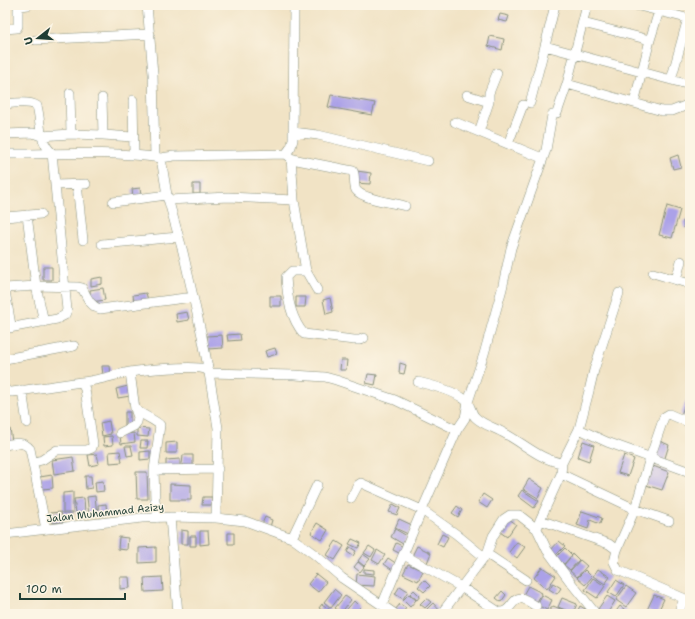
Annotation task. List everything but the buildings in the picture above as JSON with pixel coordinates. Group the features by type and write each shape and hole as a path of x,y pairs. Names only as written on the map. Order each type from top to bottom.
{"street":[{"path":"5,29 17,28 18,9 21,6 28,5"},
{"path":"147,5 158,158 193,297 209,373 218,428 216,518"},
{"path":"294,5 293,132 288,156 306,271 317,290"},
{"path":"508,144 526,104 545,46 555,5"},
{"path":"382,605 457,430 465,418 468,402 484,354 502,288 511,248 546,150 554,114 567,84 587,5"},
{"path":"635,5 660,8 689,18 671,80"},
{"path":"634,103 660,8"},
{"path":"583,23 650,40"},
{"path":"36,40 150,34"},
{"path":"545,46 690,85"},
{"path":"479,132 489,102 489,93 497,72"},
{"path":"567,84 667,112 690,104"},
{"path":"70,93 71,134"},
{"path":"467,95 489,102"},
{"path":"102,98 103,135"},
{"path":"133,100 134,154"},
{"path":"5,104 34,104 37,106 41,136 45,146 52,153 67,310 65,315 57,320 7,329"},
{"path":"455,122 542,158"},
{"path":"293,132 318,135 428,161"},
{"path":"5,134 33,133 41,136 71,134 133,137"},
{"path":"5,154 134,154 158,158 174,156 288,156 353,171 355,174 354,185 360,194 405,206"},
{"path":"56,185 81,184 83,240"},
{"path":"113,202 167,198 228,197 294,200"},
{"path":"5,217 41,214"},
{"path":"27,215 36,286 44,322"},
{"path":"102,244 178,237"},
{"path":"676,280 681,261"},
{"path":"306,271 292,271 286,277 288,301 300,330 304,334 354,340 364,338"},
{"path":"654,273 690,284"},
{"path":"5,288 65,286 82,288 91,304 95,308 100,309 193,297"},
{"path":"5,291 11,321 11,325 7,329"},
{"path":"596,614 547,550 539,525 561,474 562,463 579,429 590,391 594,370 619,293"},
{"path":"5,360 74,346"},
{"path":"5,390 8,392 100,380 130,372 189,367 205,369 209,373 325,377 394,400 457,430"},
{"path":"120,433 134,426 138,417 135,409 130,372"},
{"path":"34,462 42,460 57,450 87,450 92,448 93,444 85,389 81,382"},
{"path":"418,382 458,395 468,402 474,416 482,422 503,432 552,461 562,463"},
{"path":"22,390 27,423"},
{"path":"135,409 141,415 158,422 160,425 154,470 155,500 158,518"},
{"path":"678,614 687,600 618,570 614,562 617,550 635,509 664,417 669,414 690,423"},
{"path":"465,418 474,416"},
{"path":"579,429 607,442 690,472"},
{"path":"5,445 24,444 30,450 34,462 46,529"},
{"path":"154,470 218,469"},
{"path":"561,474 635,509 669,521"},
{"path":"351,498 358,485 361,483 422,510 486,556 526,580"},
{"path":"292,538 317,485"},
{"path":"441,614 486,556 493,536 504,519 510,515 519,515 539,525 602,540 617,550"},
{"path":"170,517 178,614"},
{"name":"Jalan Muhammad Azizy","path":"5,534 170,517 216,518 245,521 292,538 314,554 342,578 395,614"},
{"path":"404,555 461,587 500,612 507,611 517,599 521,598 536,606"}]}
